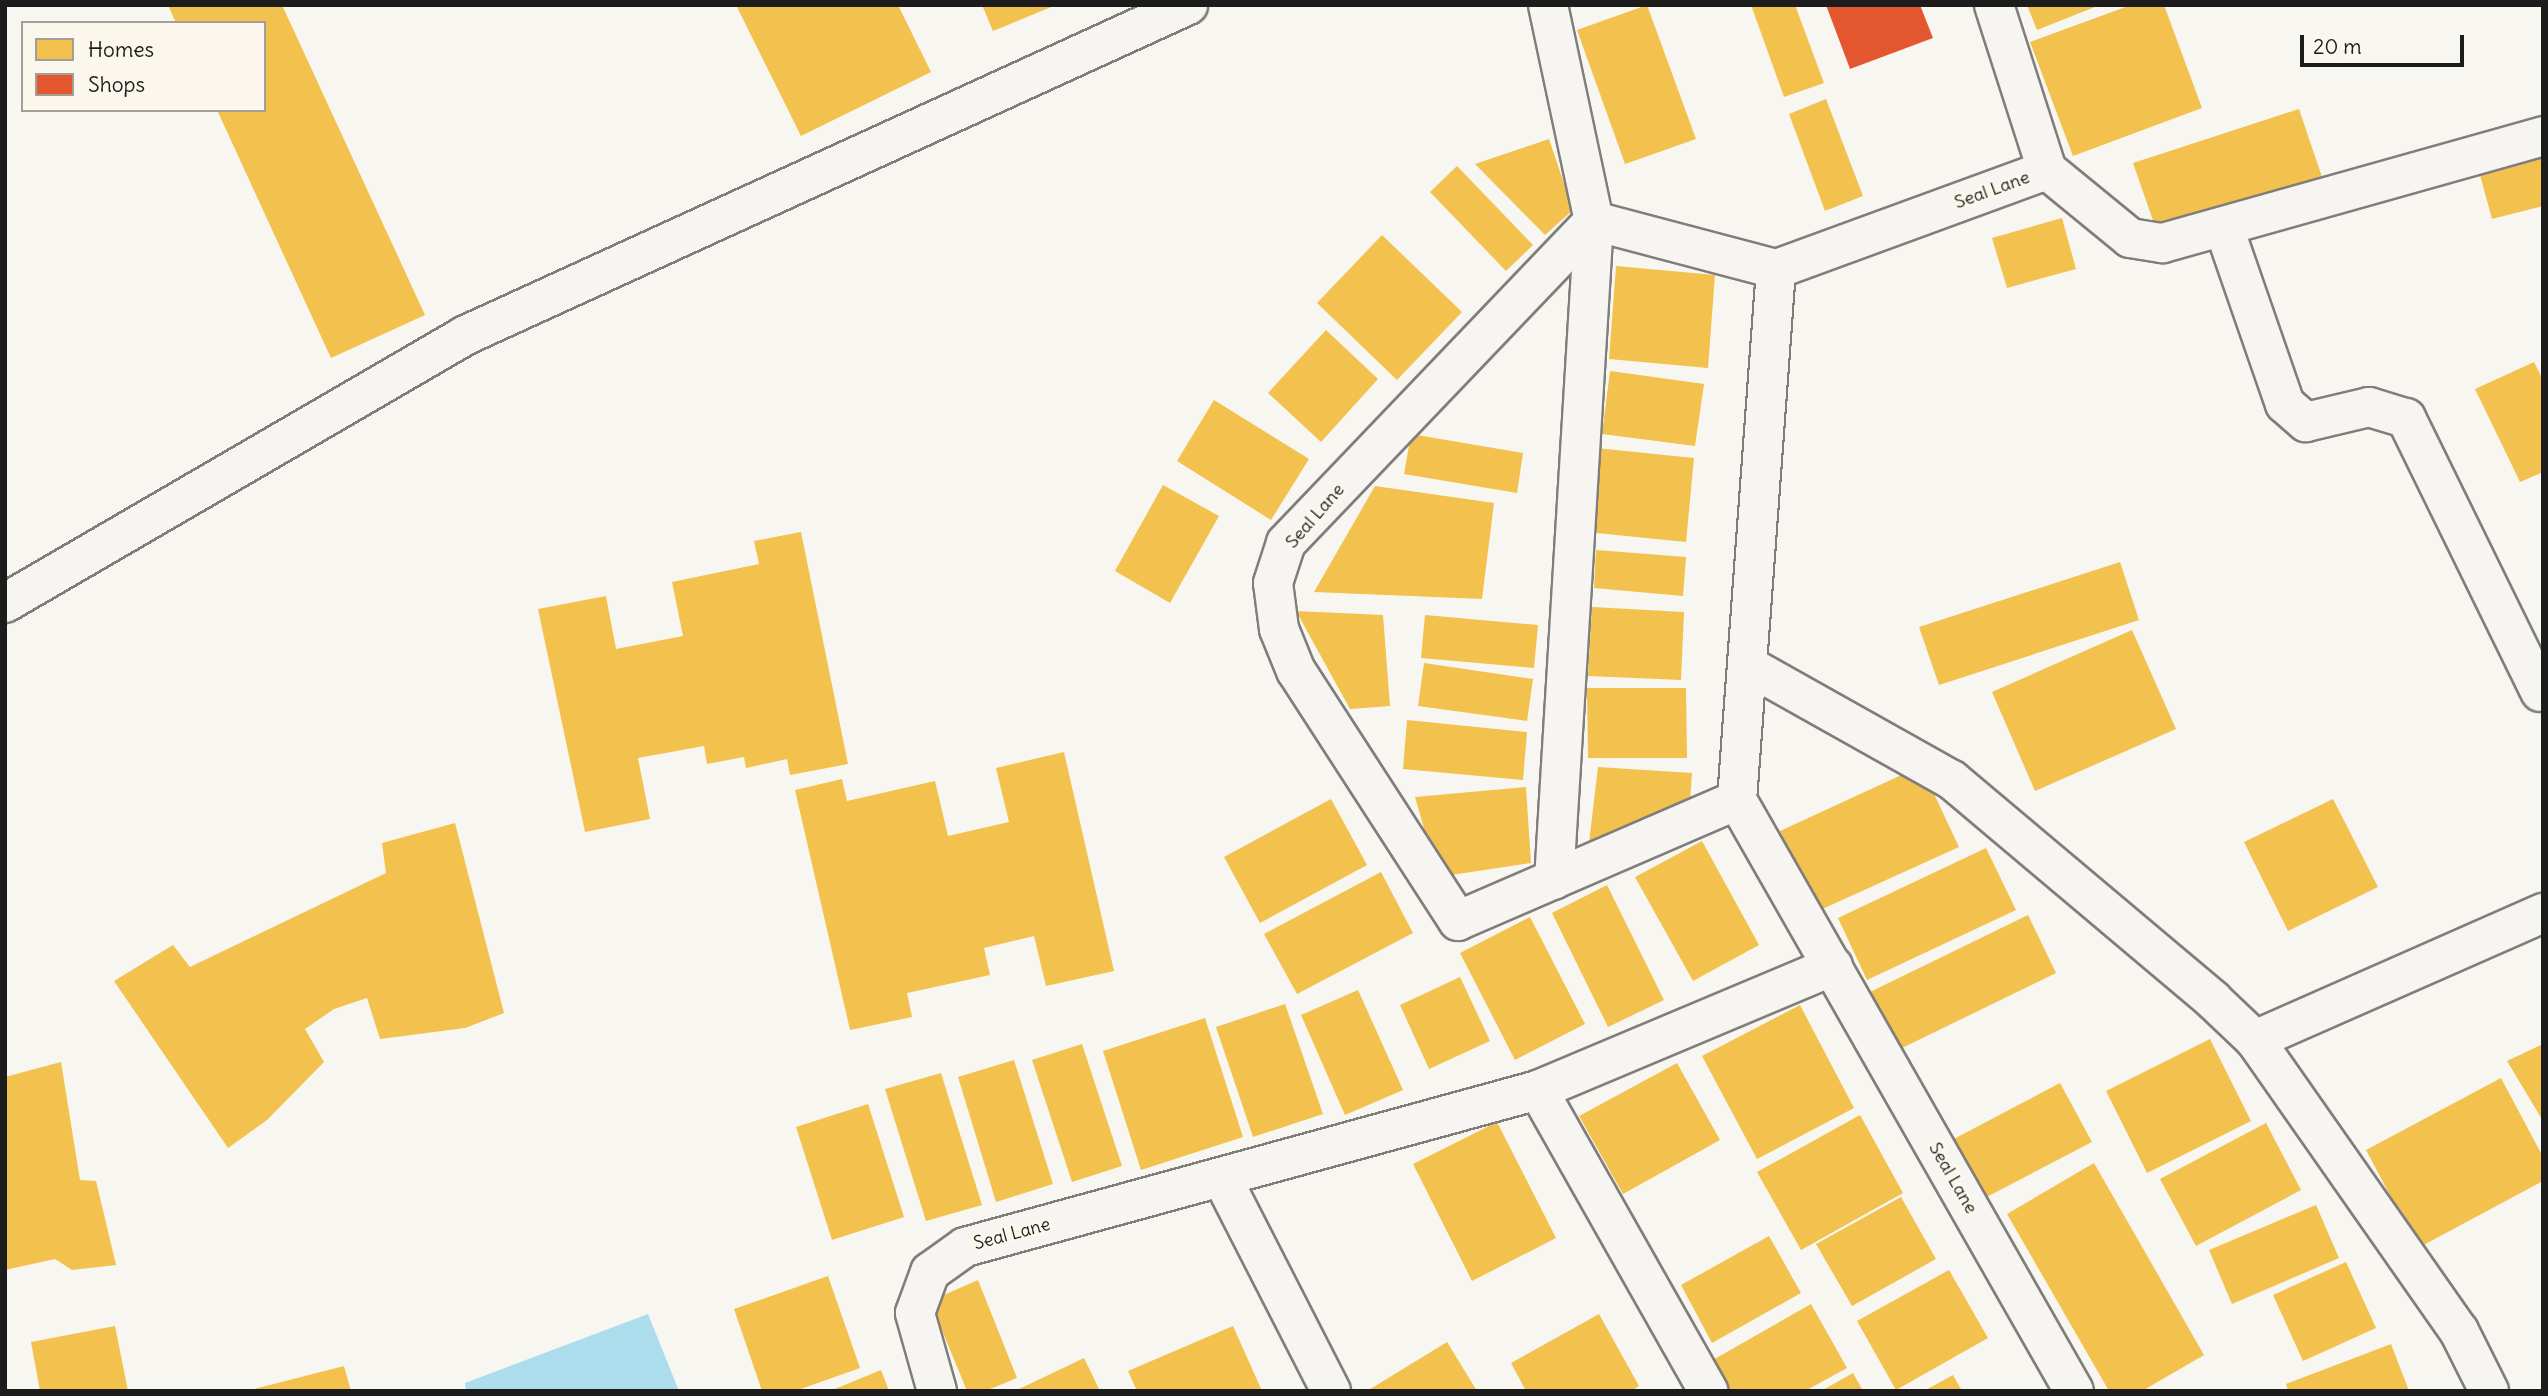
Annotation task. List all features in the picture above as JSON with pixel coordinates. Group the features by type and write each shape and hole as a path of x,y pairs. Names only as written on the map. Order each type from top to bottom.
{"street":[{"path":"5,603 466,335 1188,5"},
{"path":"1548,5 1594,221 1554,880"},
{"name":"Seal Lane","path":"1776,270 2047,170 1994,5"},
{"path":"2047,170 2104,220 2144,243 2224,228 2543,136"},
{"path":"1594,221 1776,270 1737,800"},
{"name":"Seal Lane","path":"1594,221 1286,543 1273,583 1279,629 1296,671 1458,921 1737,800 2074,1391"},
{"path":"2224,228 2285,404 2306,422 2369,407 2406,418 2540,692"},
{"path":"1747,665 1952,780 2213,1000 2255,1040 2459,1331 2489,1391"},
{"path":"2255,1040 2543,913"},
{"name":"Seal Lane","path":"937,1391 915,1313 930,1272 965,1247 1538,1090 1833,966"},
{"path":"1538,1090 1708,1391"},
{"path":"1222,1178 1331,1391"}],"water":[{"path":"648,1314 679,1391 466,1391 465,1383"}],"building: Homes":[{"path":"168,5 282,5 425,315 331,358 218,112 266,112 266,21 175,21"},
{"path":"736,5 898,5 931,72 801,136"},
{"path":"982,5 1056,5 993,31"},
{"path":"1647,5 1696,139 1625,164 1577,30"},
{"path":"1751,5 1795,5 1824,83 1784,97"},
{"path":"2027,5 2100,5 2037,30"},
{"path":"2131,5 2164,5 2202,108 2073,156 2030,42"},
{"path":"1826,99 1863,196 1825,211 1789,114"},
{"path":"2299,109 2323,180 2158,235 2133,163"},
{"path":"1549,139 1573,210 1545,235 1475,164"},
{"path":"2543,147 2543,206 2492,219 2477,164"},
{"path":"1457,166 1533,245 1506,271 1430,192"},
{"path":"2062,218 2076,269 2007,288 1992,238"},
{"path":"1382,235 1462,312 1397,380 1317,303"},
{"path":"1616,266 1715,275 1708,368 1609,359"},
{"path":"1326,330 1378,379 1321,442 1268,393"},
{"path":"2534,362 2543,380 2543,472 2520,482 2475,389"},
{"path":"1610,371 1704,384 1695,446 1602,434"},
{"path":"1214,400 1309,459 1271,520 1177,461"},
{"path":"1411,434 1523,453 1517,493 1404,474"},
{"path":"1586,447 1694,458 1686,542 1577,531"},
{"path":"1163,485 1219,516 1170,603 1115,571"},
{"path":"1375,486 1494,503 1482,599 1314,592"},
{"path":"801,532 848,764 790,775 787,759 746,768 744,757 707,764 704,746 638,758 650,819 585,832 538,609 606,596 616,649 683,636 672,582 759,564 754,541"},
{"path":"1596,550 1686,557 1683,596 1594,588"},
{"path":"2120,562 2139,620 1939,685 1919,627"},
{"path":"1592,607 1684,612 1681,680 1588,676"},
{"path":"1296,611 1383,615 1390,706 1350,709"},
{"path":"1425,615 1538,625 1534,668 1421,658"},
{"path":"2132,630 2176,729 2035,791 1992,692"},
{"path":"1424,663 1533,679 1527,721 1418,706"},
{"path":"1587,688 1686,688 1687,758 1588,758"},
{"path":"1407,720 1527,732 1523,780 1403,769"},
{"path":"1064,752 1114,971 1046,986 1034,936 984,948 990,975 907,993 912,1017 850,1030 795,790 842,779 847,801 935,781 948,836 1009,822 996,768"},
{"path":"1921,766 1959,847 1818,911 1780,831"},
{"path":"1598,767 1692,773 1689,817 1588,851"},
{"path":"1526,787 1531,863 1438,877 1415,797"},
{"path":"1331,799 1367,865 1260,923 1224,857"},
{"path":"2333,799 2378,887 2288,931 2244,842"},
{"path":"455,823 504,1013 465,1028 380,1039 367,998 334,1009 305,1029 324,1062 267,1120 228,1148 114,981 173,945 190,967 386,873 382,843"},
{"path":"1702,841 1759,945 1693,981 1635,877"},
{"path":"1986,848 2016,910 1867,980 1838,918"},
{"path":"1381,872 1413,933 1297,994 1264,934"},
{"path":"1607,885 1664,1000 1608,1027 1552,913"},
{"path":"2028,915 2056,973 1898,1050 1870,992"},
{"path":"1530,917 1585,1024 1515,1060 1460,953"},
{"path":"1460,977 1490,1041 1429,1069 1400,1005"},
{"path":"1358,990 1403,1090 1345,1115 1301,1015"},
{"path":"1285,1004 1323,1114 1253,1137 1216,1027"},
{"path":"1800,1005 1854,1108 1757,1159 1702,1056"},
{"path":"1205,1018 1243,1137 1141,1170 1103,1051"},
{"path":"2210,1039 2251,1121 2147,1173 2106,1091"},
{"path":"1082,1044 1122,1166 1072,1182 1032,1060"},
{"path":"2543,1044 2543,1121 2507,1061"},
{"path":"1014,1060 1053,1184 996,1202 958,1077"},
{"path":"61,1062 80,1180 96,1181 116,1265 72,1270 55,1259 5,1270 5,1077"},
{"path":"1677,1063 1720,1140 1623,1194 1579,1116"},
{"path":"941,1073 982,1205 926,1221 885,1089"},
{"path":"2501,1078 2543,1157 2543,1181 2418,1248 2366,1150"},
{"path":"2060,1083 2092,1142 1981,1200 1950,1141"},
{"path":"868,1104 904,1217 832,1240 796,1127"},
{"path":"1860,1115 1903,1193 1801,1250 1757,1172"},
{"path":"1497,1122 1556,1238 1472,1281 1413,1164"},
{"path":"2266,1123 2301,1190 2196,1246 2160,1179"},
{"path":"2094,1163 2204,1355 2142,1391 2109,1391 2007,1214"},
{"path":"1901,1197 1936,1259 1852,1306 1816,1244"},
{"path":"2316,1205 2339,1258 2232,1304 2209,1250"},
{"path":"1769,1236 1801,1293 1712,1343 1681,1285"},
{"path":"2346,1262 2376,1328 2303,1361 2273,1295"},
{"path":"1949,1270 1988,1338 1896,1390 1857,1321"},
{"path":"828,1276 860,1368 795,1391 762,1391 734,1309"},
{"path":"978,1280 1017,1378 985,1391 967,1391 930,1301"},
{"path":"1811,1304 1847,1368 1805,1391 1728,1391 1711,1361"},
{"path":"1599,1314 1639,1386 1631,1391 1526,1391 1511,1363"},
{"path":"115,1326 128,1391 40,1391 31,1342"},
{"path":"1233,1326 1262,1391 1137,1391 1128,1371"},
{"path":"1447,1342 1477,1391 1367,1391"},
{"path":"2391,1344 2409,1391 2288,1391 2286,1384"},
{"path":"1084,1358 1100,1391 1015,1391"},
{"path":"344,1366 351,1391 250,1391 250,1390"},
{"path":"881,1370 889,1391 830,1391"},
{"path":"1853,1373 1863,1391 1821,1391"},
{"path":"1953,1375 1962,1391 1924,1391"}],"building: Shops":[{"path":"1826,5 1920,5 1933,38 1850,69"}]}
